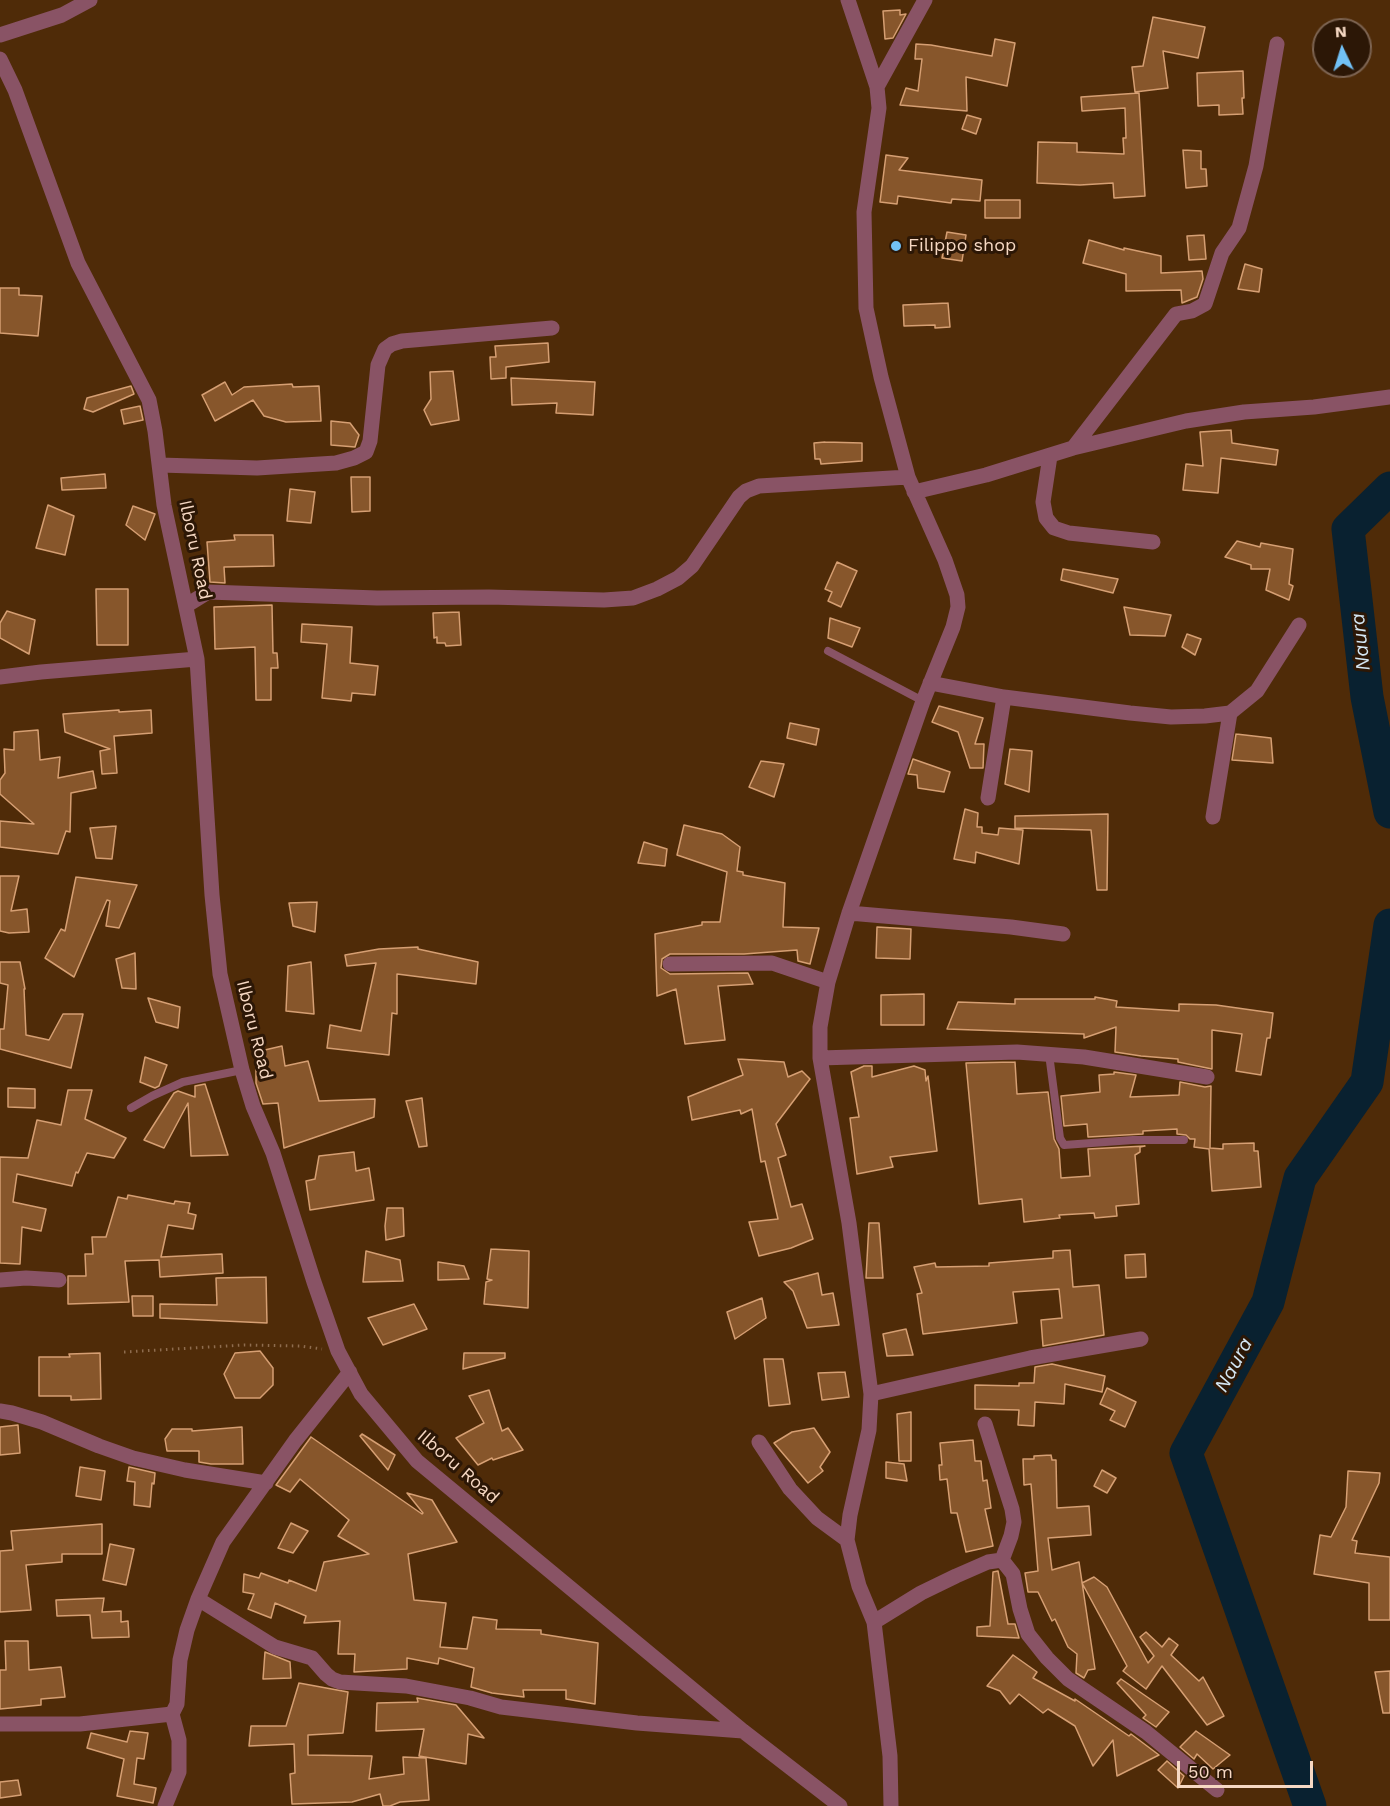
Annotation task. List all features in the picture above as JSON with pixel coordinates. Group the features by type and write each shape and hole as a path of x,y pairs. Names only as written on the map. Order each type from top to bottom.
{"street":[{"path":"0,35 62,15 90,0"},
{"path":"848,0 877,87 879,108 864,212 866,308 881,377 911,485 945,560 957,595 958,608 849,913 828,982 820,1027 820,1058 849,1223 871,1394 869,1430 850,1515 847,1540 859,1586 874,1622 891,1756 891,1806"},
{"path":"877,87 925,0"},
{"path":"1073,448 1176,314 1192,311 1205,304 1222,253 1239,228 1256,166 1277,44"},
{"name":"Ilboru Road","path":"0,59 8,91 78,263 149,400 165,505 197,659 212,895 220,974 242,1070 253,1106 273,1153 338,1351 361,1394 417,1461 743,1731 840,1806"},
{"path":"160,465 257,468 336,463 354,458 366,452 370,441 378,365 385,349 392,344 552,328"},
{"path":"187,605 208,592 377,598 489,597 604,600 633,598 678,578 692,566 739,497 746,491 759,486 911,485 986,475 1073,448 1196,420 1244,412 1314,407 1390,397"},
{"path":"1050,456 1043,502 1046,518 1053,528 1069,533 1153,542"},
{"path":"930,683 1004,697 1171,717 1230,713 1257,691 1299,625"},
{"path":"0,677 197,659"},
{"path":"988,798 1004,697"},
{"path":"1213,817 1230,713"},
{"path":"849,913 1011,927 1063,934"},
{"path":"670,964 772,963 828,982"},
{"path":"820,1058 1017,1052 1084,1057 1207,1077"},
{"path":"0,1280 26,1278 59,1280"},
{"path":"871,1394 1030,1358 1141,1338"},
{"path":"165,1806 179,1772 179,1740 172,1714 177,1704 180,1660 184,1640 198,1599 223,1542 295,1441 350,1372"},
{"path":"0,1412 12,1413 42,1422 133,1458 185,1470 266,1483"},
{"path":"985,1424 1014,1522 1002,1560"},
{"path":"759,1442 790,1489 817,1518 847,1540"},
{"path":"874,1622 921,1593 956,1576 988,1562 1002,1560"},
{"path":"1002,1560 1012,1574 1028,1634 1047,1658 1068,1679 1146,1732 1217,1790"},
{"path":"198,1599 275,1647 312,1658 326,1674 340,1682 406,1686 470,1698 501,1707 638,1723 743,1731"},
{"path":"0,1724 80,1724 172,1714"}],"lane":[{"path":"828,651 923,701"},
{"path":"1049,1054 1060,1138 1064,1145 1133,1140 1184,1140"},
{"path":"131,1108 174,1086 242,1070"}],"path":[{"path":"124,1352 244,1346 300,1346 338,1351"}],"building":[{"path":"900,10 900,15 906,14 893,38 885,39 883,11"},
{"path":"1153,17 1205,27 1198,58 1163,51 1168,88 1135,92 1132,67 1143,66"},
{"path":"995,39 1015,43 1007,86 966,77 967,111 900,105 906,88 918,91 922,59 915,59 916,44 992,56"},
{"path":"1243,71 1243,114 1219,115 1219,105 1198,106 1197,73"},
{"path":"1139,93 1145,196 1114,198 1113,183 1080,185 1037,183 1038,142 1077,143 1077,152 1124,154 1125,108 1082,111 1081,97"},
{"path":"967,115 981,119 976,134 962,129"},
{"path":"1183,150 1201,151 1201,169 1206,169 1207,186 1186,188"},
{"path":"886,155 908,158 899,170 982,180 980,201 952,199 951,203 898,196 897,204 880,202"},
{"path":"985,200 1020,200 1020,218 985,218"},
{"path":"947,232 966,235 962,261 942,258"},
{"path":"1204,235 1206,259 1189,260 1187,236"},
{"path":"1089,240 1124,250 1124,248 1161,256 1161,273 1202,271 1203,279 1197,297 1182,303 1181,290 1126,291 1126,274 1083,263"},
{"path":"1245,264 1262,269 1259,292 1238,289"},
{"path":"0,288 19,288 19,295 42,296 38,336 0,333"},
{"path":"948,303 950,327 904,326 903,305"},
{"path":"548,343 549,362 506,367 506,378 491,379 490,357 496,357 495,346"},
{"path":"453,371 459,420 431,425 424,410 431,399 430,372"},
{"path":"511,378 595,382 593,415 556,413 557,403 512,405"},
{"path":"225,382 232,395 244,387 292,384 293,387 319,386 321,421 286,422 264,416 253,400 215,421 202,395"},
{"path":"131,386 134,394 93,412 84,409 87,398"},
{"path":"140,406 143,420 124,424 121,410"},
{"path":"331,421 350,423 359,435 355,447 331,445"},
{"path":"1231,430 1232,443 1278,450 1276,465 1221,458 1218,493 1183,490 1186,464 1203,466 1200,432"},
{"path":"814,443 862,443 862,461 821,464 820,459 815,459"},
{"path":"105,474 106,488 62,490 61,478"},
{"path":"351,477 370,477 370,511 352,512"},
{"path":"290,489 315,492 311,523 287,521"},
{"path":"48,505 74,516 65,555 36,548"},
{"path":"133,506 155,514 145,540 126,525"},
{"path":"234,535 273,535 274,566 224,567 225,583 210,582 207,542 235,540"},
{"path":"1237,541 1260,547 1261,543 1293,549 1289,584 1293,586 1289,600 1266,590 1270,569 1251,569 1251,565 1225,557"},
{"path":"837,562 857,571 841,607 828,601 832,592 825,589"},
{"path":"1063,569 1118,579 1113,593 1061,580"},
{"path":"96,589 128,589 128,645 97,645"},
{"path":"272,605 273,653 277,653 278,668 271,668 271,700 256,700 255,647 215,649 214,607"},
{"path":"1124,607 1171,615 1165,636 1130,635"},
{"path":"7,611 35,620 29,654 0,638 0,623"},
{"path":"459,612 461,645 446,646 445,643 437,643 437,637 434,638 433,613"},
{"path":"830,618 860,628 852,647 828,638"},
{"path":"302,624 352,627 350,663 378,666 375,695 352,693 351,701 322,698 327,644 301,642"},
{"path":"1187,634 1201,639 1195,655 1182,647"},
{"path":"939,706 983,718 975,744 984,744 983,768 970,768 958,732 932,722"},
{"path":"119,710 119,712 151,710 152,733 114,736 117,773 102,774 100,751 110,749 65,732 63,714"},
{"path":"790,723 819,729 816,745 787,738"},
{"path":"38,730 40,760 60,757 58,778 93,771 96,788 71,793 70,832 66,831 58,854 0,847 0,821 34,824 0,794 0,780 5,773 4,749 14,750 14,732"},
{"path":"1236,734 1271,738 1273,763 1232,760"},
{"path":"1010,749 1032,751 1029,792 1005,784"},
{"path":"913,759 950,772 944,792 918,788 917,775 908,774"},
{"path":"761,761 784,764 774,797 749,787"},
{"path":"965,809 978,813 977,827 982,827 982,833 998,835 999,828 1023,830 1019,864 976,852 975,863 954,859"},
{"path":"1108,814 1107,890 1097,890 1091,830 1015,828 1015,816"},
{"path":"684,825 722,834 740,847 737,871 743,872 743,875 785,883 783,927 819,928 810,964 798,961 797,950 744,954 670,954 662,959 661,968 670,974 748,973 753,984 718,986 725,1040 685,1044 676,989 657,996 655,934 702,925 702,922 720,922 727,872 677,855"},
{"path":"116,826 112,859 96,858 90,828"},
{"path":"644,842 667,849 665,866 638,863"},
{"path":"0,876 19,876 11,911 27,909 29,932 0,931"},
{"path":"76,877 137,885 119,928 106,926 110,901 107,900 74,977 45,958 61,929 65,931"},
{"path":"317,902 315,932 293,926 289,903"},
{"path":"877,927 911,929 910,959 876,958"},
{"path":"418,947 418,949 478,962 476,984 397,974 397,1014 392,1013 389,1055 327,1048 330,1025 361,1031 376,963 347,966 345,955 379,949"},
{"path":"135,953 136,989 122,988 116,959"},
{"path":"0,962 20,962 25,989 26,1035 49,1040 63,1014 83,1014 71,1068 0,1049 0,1029 4,1029 8,985 0,983"},
{"path":"311,962 314,1014 286,1011 288,966"},
{"path":"924,994 924,1025 881,1025 881,995"},
{"path":"1095,997 1117,1001 1116,1007 1179,1011 1179,1004 1216,1005 1273,1013 1270,1038 1267,1038 1261,1075 1236,1071 1242,1034 1212,1030 1212,1069 1178,1062 1178,1059 1115,1052 1116,1027 1084,1038 1084,1034 947,1029 958,1002 1015,1004 1015,999 1095,999"},
{"path":"148,998 180,1007 178,1028 156,1022"},
{"path":"282,1046 285,1066 308,1061 319,1101 375,1099 374,1117 284,1148 278,1103 263,1104 256,1083 256,1052"},
{"path":"145,1057 167,1065 159,1086 155,1088 140,1082"},
{"path":"738,1059 784,1062 788,1077 802,1071 810,1079 776,1124 786,1155 778,1158 791,1207 802,1204 813,1239 791,1248 759,1256 749,1222 778,1219 765,1161 761,1162 752,1109 741,1114 740,1110 692,1120 688,1097 743,1075"},
{"path":"1015,1062 1017,1094 1048,1092 1054,1139 1059,1149 1061,1178 1090,1176 1088,1149 1145,1146 1140,1147 1140,1152 1135,1155 1139,1204 1116,1206 1117,1216 1095,1218 1094,1213 1059,1215 1060,1218 1024,1222 1022,1199 979,1204 966,1063"},
{"path":"864,1066 872,1066 872,1077 914,1066 925,1070 926,1081 928,1076 937,1151 890,1157 893,1167 857,1174 850,1118 859,1117 851,1072"},
{"path":"1114,1072 1136,1075 1130,1097 1179,1095 1180,1082 1211,1086 1210,1148 1223,1149 1223,1144 1254,1143 1254,1151 1258,1151 1261,1187 1212,1191 1209,1149 1194,1147 1195,1139 1177,1134 1177,1129 1143,1131 1143,1134 1088,1137 1087,1124 1064,1126 1061,1096 1100,1092 1099,1075 1114,1074"},
{"path":"205,1084 228,1155 191,1156 188,1103 164,1148 144,1140 174,1093 178,1091 195,1097 195,1086"},
{"path":"8,1088 35,1089 35,1108 8,1107"},
{"path":"68,1090 92,1090 85,1119 126,1138 114,1158 87,1153 78,1173 76,1172 72,1186 17,1174 13,1202 46,1209 41,1231 22,1227 20,1264 0,1263 0,1157 28,1158 37,1120 61,1125"},
{"path":"422,1098 427,1146 419,1147 406,1101"},
{"path":"354,1152 356,1171 369,1168 374,1200 310,1210 306,1181 315,1179 319,1156"},
{"path":"128,1195 174,1204 175,1201 190,1203 188,1213 196,1215 193,1229 168,1225 161,1257 222,1254 223,1273 160,1277 159,1260 125,1261 129,1302 68,1304 68,1276 86,1276 85,1254 93,1254 92,1237 106,1237 118,1197 127,1199"},
{"path":"387,1208 403,1208 404,1236 386,1240"},
{"path":"869,1223 879,1223 883,1278 866,1278"},
{"path":"491,1249 529,1251 528,1308 484,1304 486,1282 492,1280 487,1279"},
{"path":"1070,1250 1073,1287 1099,1285 1104,1335 1043,1346 1041,1320 1062,1318 1059,1289 1013,1292 1017,1323 923,1334 917,1294 922,1293 914,1267 935,1263 936,1267 989,1266 989,1263 1053,1258 1053,1251"},
{"path":"366,1251 400,1260 403,1281 363,1282"},
{"path":"1145,1254 1146,1277 1126,1278 1125,1255"},
{"path":"438,1262 464,1266 469,1279 438,1280"},
{"path":"818,1273 822,1295 833,1293 839,1325 807,1328 793,1291 784,1282"},
{"path":"266,1277 267,1323 160,1318 160,1304 217,1305 216,1278"},
{"path":"132,1296 153,1296 153,1316 133,1316"},
{"path":"762,1298 766,1318 735,1339 727,1312"},
{"path":"414,1304 427,1329 383,1345 368,1318"},
{"path":"906,1329 913,1355 887,1356 883,1334"},
{"path":"260,1351 273,1368 273,1385 260,1398 235,1398 224,1374 235,1353"},
{"path":"100,1353 101,1399 71,1400 71,1396 39,1396 39,1357 70,1357 69,1354"},
{"path":"464,1353 505,1353 505,1358 463,1369"},
{"path":"764,1359 783,1359 790,1404 769,1406"},
{"path":"1052,1364 1105,1376 1102,1392 1065,1384 1064,1404 1035,1402 1034,1426 1018,1425 1019,1410 975,1409 975,1385 1019,1386 1019,1383 1034,1383 1035,1367"},
{"path":"845,1372 849,1397 822,1400 818,1373"},
{"path":"1107,1388 1136,1402 1125,1427 1110,1420 1115,1411 1100,1404"},
{"path":"489,1390 502,1431 508,1428 523,1450 493,1460 492,1458 478,1465 456,1438 484,1423 469,1396"},
{"path":"911,1412 911,1461 899,1461 897,1414"},
{"path":"18,1425 20,1453 0,1455 0,1427"},
{"path":"242,1427 243,1464 199,1462 199,1451 167,1451 165,1439 172,1429 192,1429 192,1431"},
{"path":"814,1428 830,1452 820,1467 823,1471 808,1483 774,1443 792,1432"},
{"path":"362,1434 395,1455 388,1470 360,1436"},
{"path":"311,1437 422,1514 407,1493 432,1500 457,1542 408,1554 414,1600 446,1603 440,1647 467,1649 473,1617 497,1620 496,1629 541,1630 541,1634 598,1643 595,1704 566,1699 566,1690 523,1690 524,1697 492,1693 471,1687 474,1668 439,1658 438,1664 407,1658 407,1669 354,1672 355,1654 338,1654 340,1621 304,1623 306,1616 275,1603 271,1618 248,1609 254,1594 243,1592 244,1574 259,1578 261,1573 288,1583 289,1580 316,1591 324,1562 369,1554 338,1536 349,1520 300,1479 290,1492 276,1485"},
{"path":"973,1440 975,1461 981,1461 983,1481 987,1480 991,1508 985,1509 993,1546 966,1552 957,1513 951,1513 947,1479 940,1480 939,1465 942,1465 940,1443"},
{"path":"1051,1455 1052,1460 1056,1460 1057,1508 1089,1506 1091,1535 1048,1538 1052,1570 1079,1562 1095,1669 1088,1670 1084,1678 1076,1673 1077,1654 1068,1647 1055,1619 1052,1621 1038,1592 1028,1592 1025,1573 1038,1571 1031,1484 1024,1485 1023,1459"},
{"path":"886,1462 904,1464 907,1481 886,1478"},
{"path":"80,1467 105,1471 101,1500 76,1496"},
{"path":"129,1467 155,1473 150,1507 134,1505 135,1482 127,1481"},
{"path":"1102,1470 1116,1478 1107,1493 1094,1486"},
{"path":"1348,1471 1380,1473 1379,1483 1352,1540 1357,1541 1355,1553 1390,1557 1390,1620 1369,1620 1369,1583 1314,1574 1320,1535 1331,1537 1346,1507"},
{"path":"291,1523 308,1531 293,1553 278,1548"},
{"path":"102,1524 102,1554 62,1554 62,1562 26,1565 31,1610 0,1612 0,1551 13,1550 11,1531"},
{"path":"110,1544 134,1549 126,1585 103,1580"},
{"path":"998,1571 1008,1624 1015,1624 1019,1638 977,1636 977,1627 990,1626 993,1572"},
{"path":"1094,1577 1107,1587 1148,1663 1154,1656 1140,1637 1146,1632 1162,1647 1169,1638 1178,1645 1171,1655 1199,1681 1203,1677 1224,1716 1207,1725 1162,1666 1146,1689 1123,1671 1127,1666 1082,1583"},
{"path":"104,1598 102,1612 121,1611 121,1622 128,1621 129,1637 92,1638 90,1615 57,1616 56,1600"},
{"path":"5,1641 28,1641 29,1670 61,1667 65,1697 41,1699 41,1705 0,1709 0,1670 6,1670"},
{"path":"265,1652 290,1662 291,1678 263,1679"},
{"path":"1013,1655 1037,1672 1033,1678 1075,1701 1075,1699 1129,1736 1131,1734 1159,1755 1117,1776 1113,1740 1093,1766 1075,1726 1048,1709 1043,1713 1019,1694 1010,1704 1000,1691 987,1686"},
{"path":"1390,1671 1390,1713 1383,1713 1375,1672"},
{"path":"1121,1679 1169,1712 1156,1727 1143,1718 1146,1715 1117,1683"},
{"path":"299,1683 348,1692 343,1733 308,1735 308,1755 372,1756 369,1779 404,1774 403,1757 426,1758 429,1800 383,1806 380,1794 352,1802 292,1804 290,1774 295,1773 294,1744 249,1746 251,1726 286,1726"},
{"path":"417,1698 456,1705 484,1738 468,1734 466,1764 419,1756 424,1729 376,1731 377,1703 418,1702"},
{"path":"130,1731 148,1733 144,1759 137,1758 134,1784 156,1788 153,1803 117,1796 124,1759 87,1748 91,1733 127,1742"},
{"path":"1196,1731 1230,1755 1213,1769 1197,1754 1194,1759 1180,1747"},
{"path":"1167,1761 1184,1776 1178,1788 1158,1770"},
{"path":"18,1780 21,1795 0,1798 0,1782"}],"waterway":[{"name":"Naura","path":"1390,488 1348,529 1367,697 1390,812"},
{"name":"Naura","path":"1310,1806 1186,1453 1268,1302 1300,1178 1367,1082 1390,925"}],"place":[{"name":"Filippo shop","path":"896,246"}]}
